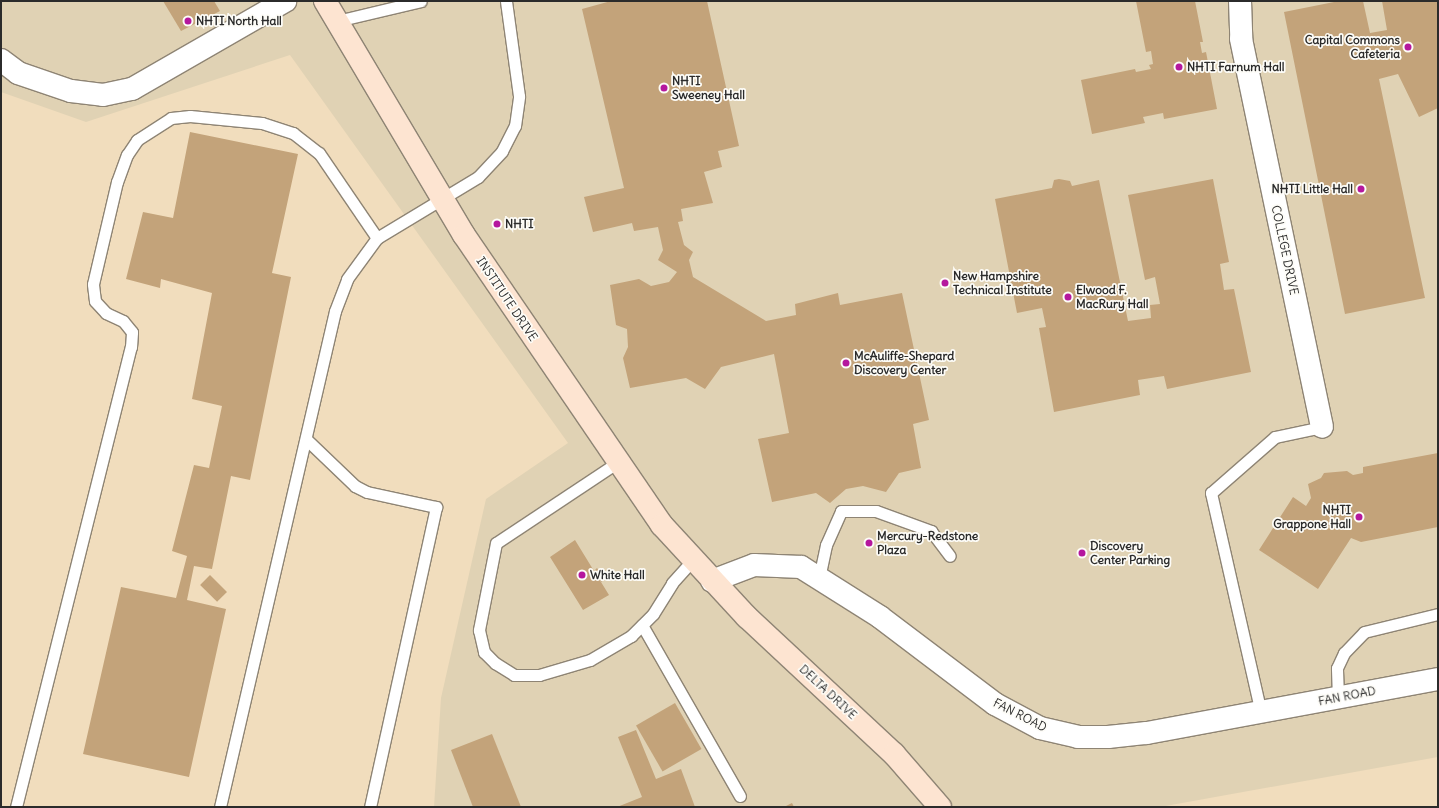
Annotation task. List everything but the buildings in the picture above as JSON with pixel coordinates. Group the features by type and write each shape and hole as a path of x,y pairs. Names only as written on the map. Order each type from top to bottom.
{"street":[{"path":"1,60 18,73 71,91 103,95 132,89 285,1"},
{"name":"INSTITUTE DRIVE","path":"325,1 444,198 468,241 662,525 712,581"},
{"name":"COLLEGE DRIVE","path":"1240,1 1241,39 1322,427"},
{"name":"FAN ROAD","path":"712,581 754,565 802,567 880,618 995,704 1040,728 1078,737 1108,737 1262,713 1438,679"},
{"name":"DELTA DRIVE","path":"712,581 747,617 894,754 940,807"}],"lane":[{"path":"337,21 421,1"},
{"path":"220,807 336,311 347,279 377,238 463,188 491,166 515,126 519,91 506,1"},
{"path":"16,807 131,346 132,332 123,321 106,313 95,300 93,284 117,182 127,155 137,140 171,118 190,116 262,122 293,132 319,153 377,238"},
{"path":"1262,713 1211,493 1274,437 1322,427"},
{"path":"306,439 355,486 367,492 436,507 370,807"},
{"path":"618,462 496,543 479,630 484,652 495,663 514,675 539,675 590,660 631,636 653,614 672,583 693,560"},
{"path":"819,578 826,545 841,511 876,511 931,531 950,556"},
{"path":"1338,698 1337,668 1344,653 1364,632 1438,614"},
{"path":"642,624 740,796"}],"shaded area":[{"name":"New Hampshire Technical Institute","path":"1,1 1438,1 1438,757 1160,807 434,807 441,698 486,499 568,443 290,55 86,122 1,92"}],"place":[{"name":"NHTI North Hall","path":"188,21"},
{"name":"Capital Commons Cafeteria","path":"1408,47"},
{"name":"NHTI Farnum Hall","path":"1179,67"},
{"name":"NHTI Sweeney Hall","path":"664,88"},
{"name":"NHTI Little Hall","path":"1361,189"},
{"name":"NHTI","path":"497,224"},
{"name":"New Hampshire Technical Institute","path":"945,283"},
{"name":"Elwood F. MacRury Hall","path":"1068,297"},
{"name":"McAuliffe-Shepard Discovery Center","path":"846,363"},
{"name":"NHTI Grappone Hall","path":"1359,517"},
{"name":"Mercury-Redstone Plaza","path":"869,543"},
{"name":"Discovery Center Parking","path":"1082,553"},
{"name":"White Hall","path":"582,575"}]}
